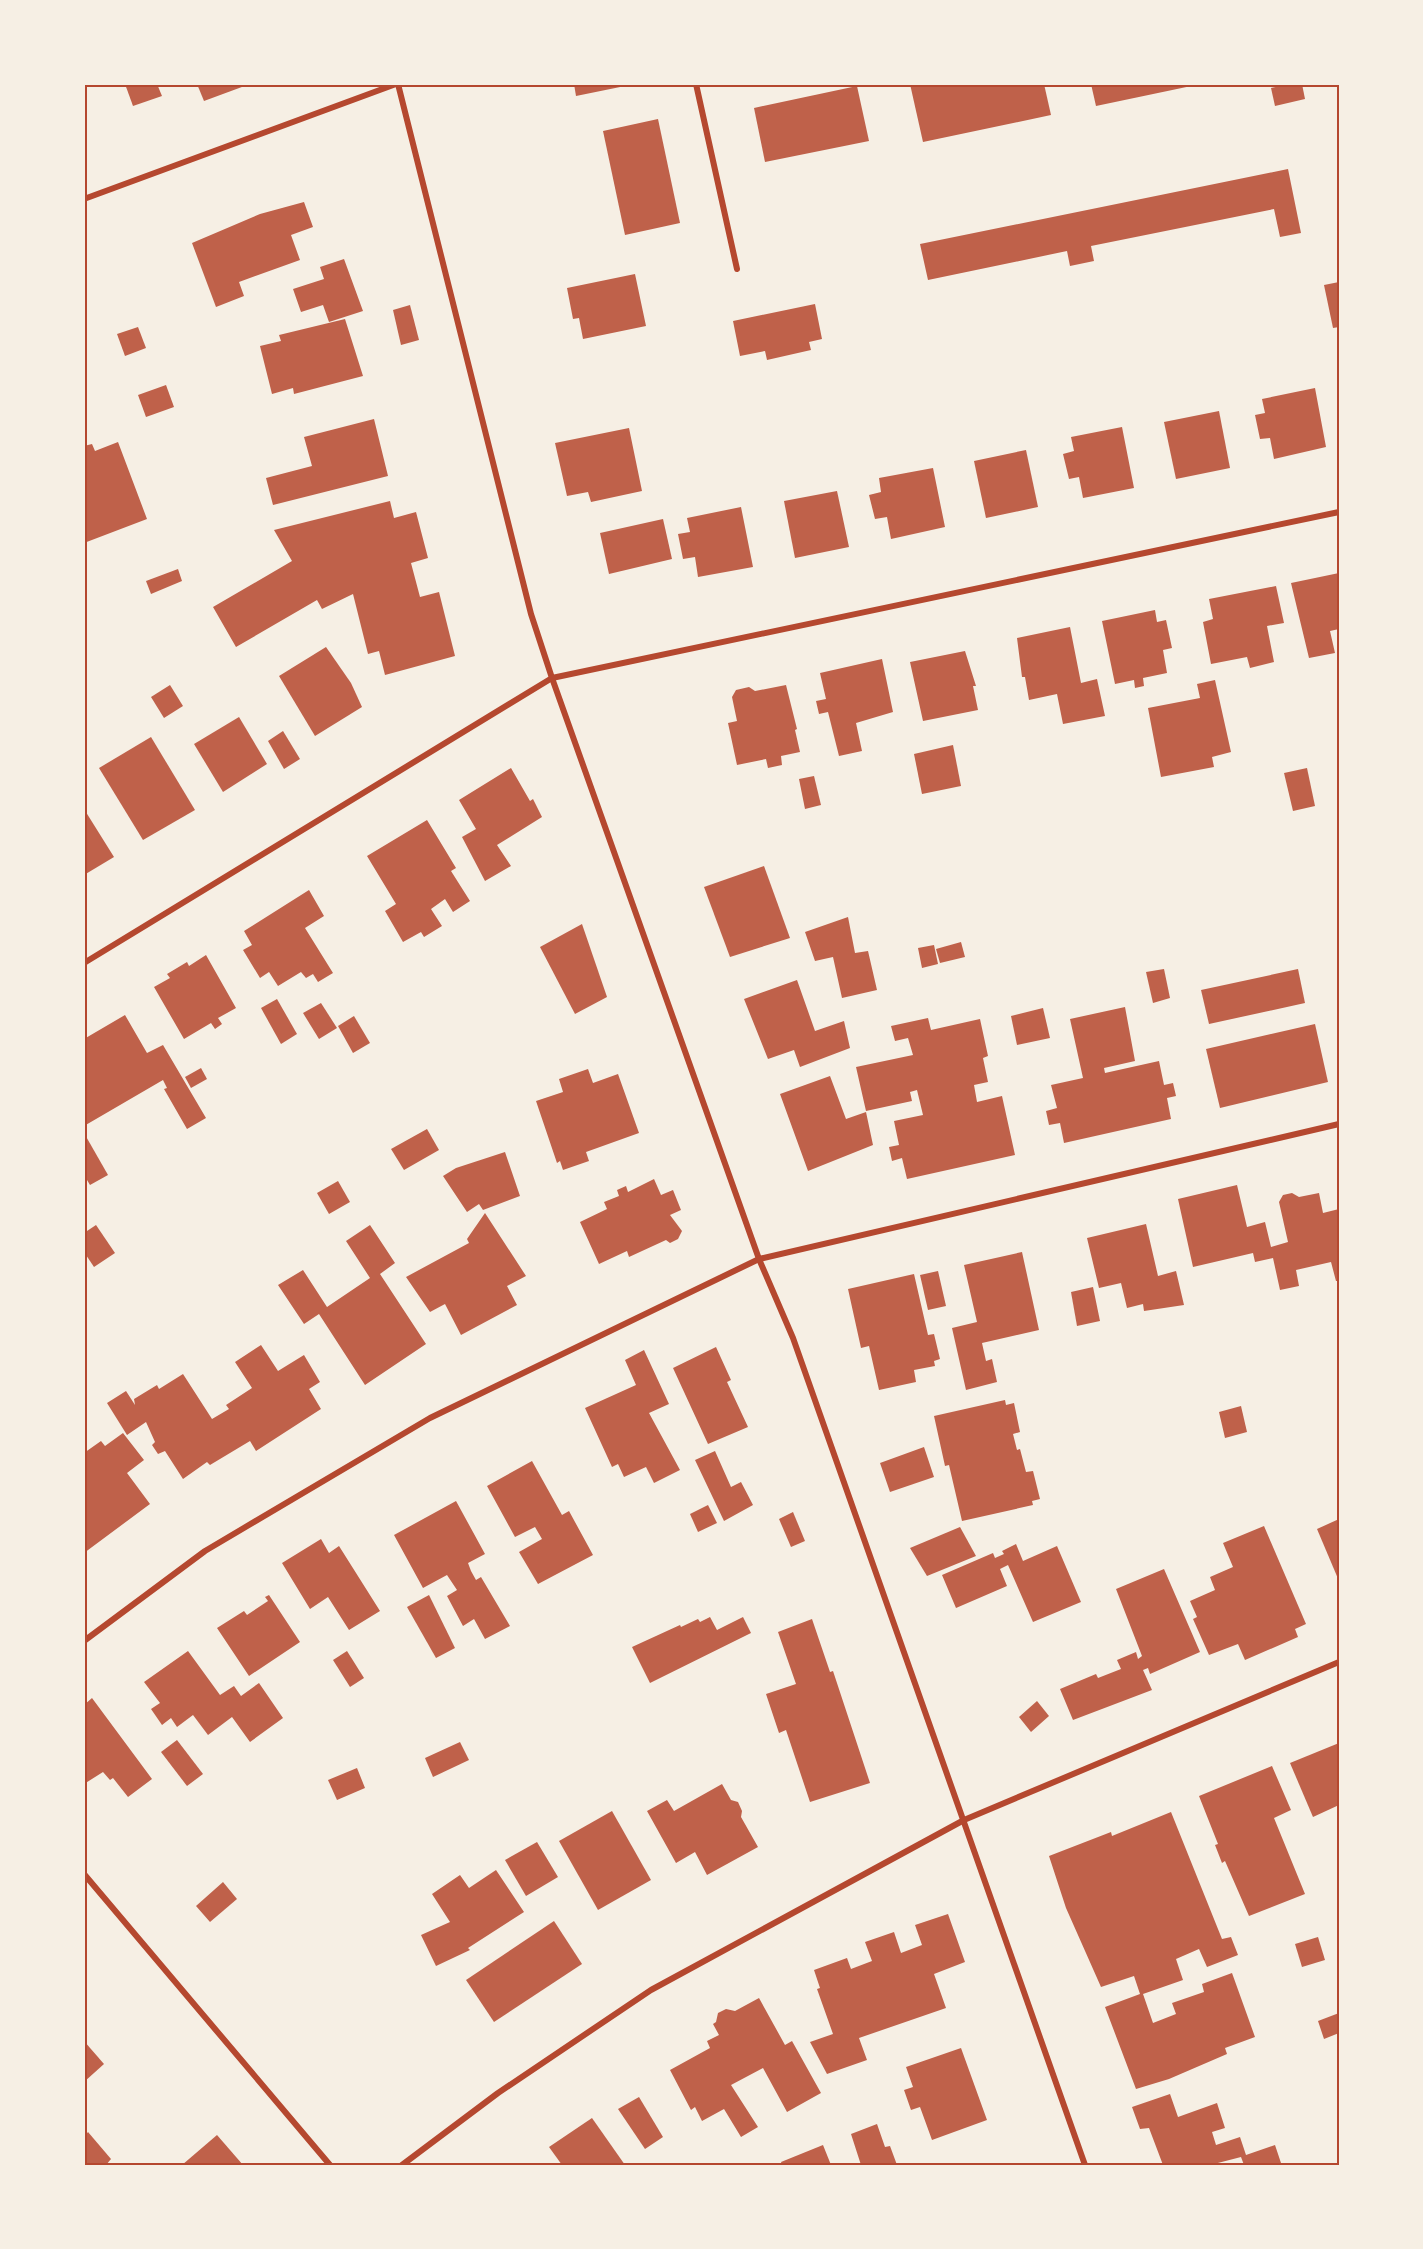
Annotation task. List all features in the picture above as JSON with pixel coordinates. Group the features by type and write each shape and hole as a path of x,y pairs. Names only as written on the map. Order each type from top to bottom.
{"street":[{"path":"84,199 397,84 531,614 552,678 759,1259 793,1338 1085,2165"},
{"path":"696,84 737,268"},
{"path":"84,963 552,678 1339,512"},
{"path":"84,1641 205,1551 430,1418 759,1259 1339,1124"},
{"path":"402,2165 498,2093 651,1990 964,1820 1339,1662"},
{"path":"84,1874 330,2165"}],"building":[{"path":"125,84 157,84 162,96 133,106"},
{"path":"197,84 250,84 204,101"},
{"path":"574,84 630,84 630,85 576,96"},
{"path":"910,84 1044,84 1051,115 923,142"},
{"path":"1091,84 1196,84 1196,85 1096,106"},
{"path":"1302,84 1305,99 1275,106 1271,88"},
{"path":"857,86 869,141 765,162 754,108"},
{"path":"658,119 680,223 625,235 603,131"},
{"path":"1288,169 1301,233 1280,237 1274,209 1091,246 1094,261 1070,266 1067,251 928,280 920,244"},
{"path":"304,202 313,227 291,235 300,260 239,282 244,296 216,307 192,243 260,214"},
{"path":"344,259 363,311 329,322 323,305 301,312 293,289 324,279 320,267"},
{"path":"635,274 646,326 583,339 579,318 573,319 567,288"},
{"path":"1339,282 1339,327 1333,328 1324,285"},
{"path":"815,304 822,339 809,342 811,350 767,360 765,351 740,356 733,321"},
{"path":"410,305 419,340 401,345 393,310"},
{"path":"345,319 363,376 294,394 293,388 272,394 260,346 281,341 279,335"},
{"path":"138,327 146,348 125,356 117,334"},
{"path":"166,385 174,407 146,417 138,395"},
{"path":"1315,388 1326,447 1274,459 1270,438 1260,439 1255,415 1265,413 1262,399"},
{"path":"1219,411 1230,468 1176,479 1164,422"},
{"path":"374,419 388,476 273,505 266,478 312,466 304,437"},
{"path":"1122,427 1134,488 1083,498 1079,477 1069,479 1063,454 1074,451 1071,437"},
{"path":"629,428 642,491 591,502 588,492 567,496 555,443"},
{"path":"118,442 147,519 84,543 84,446 92,444 95,451"},
{"path":"1026,450 1038,507 986,518 974,461"},
{"path":"933,468 945,527 891,539 887,517 875,519 869,495 881,492 879,478"},
{"path":"837,491 849,547 795,558 784,501"},
{"path":"390,501 394,518 416,512 428,558 411,563 420,597 439,592 455,656 385,675 379,651 368,654 353,594 322,609 317,600 236,647 213,607 292,561 274,530"},
{"path":"741,507 753,567 698,577 695,557 683,559 678,534 690,532 687,518"},
{"path":"663,519 672,559 609,574 600,533"},
{"path":"178,569 182,581 151,594 146,581"},
{"path":"1339,573 1339,629 1330,631 1335,653 1309,658 1291,583"},
{"path":"1276,586 1284,623 1267,626 1274,662 1250,668 1247,657 1211,664 1203,622 1213,619 1209,599"},
{"path":"1155,610 1157,622 1166,620 1172,648 1163,650 1167,673 1143,678 1144,686 1135,688 1134,680 1115,684 1102,621"},
{"path":"1070,627 1081,683 1097,679 1105,716 1063,724 1057,694 1029,700 1025,677 1022,677 1017,638"},
{"path":"326,647 351,683 362,707 315,736 279,676"},
{"path":"965,651 976,686 973,686 978,710 923,721 910,662"},
{"path":"882,659 893,712 856,723 862,751 839,756 828,712 819,714 816,701 826,699 820,673"},
{"path":"1215,680 1231,752 1212,757 1214,767 1161,777 1148,708 1200,698 1197,684"},
{"path":"170,685 183,706 164,718 151,697"},
{"path":"786,685 800,752 781,756 782,765 768,768 766,759 737,765 728,723 737,721 732,697 736,690 749,687 755,691"},
{"path":"239,717 267,764 223,792 194,744"},
{"path":"283,731 300,759 284,769 268,741"},
{"path":"151,737 195,810 143,840 99,768"},
{"path":"953,745 961,786 922,794 914,754"},
{"path":"511,768 530,801 533,799 542,817 497,845 511,866 485,881 462,837 476,829 459,800"},
{"path":"1307,768 1315,806 1293,811 1284,773"},
{"path":"814,776 821,805 805,809 799,779"},
{"path":"84,809 114,857 84,875"},
{"path":"427,820 456,868 451,871 470,901 453,912 445,899 431,909 442,926 424,937 421,932 403,942 385,911 396,904 367,856"},
{"path":"764,866 790,938 730,957 704,887"},
{"path":"309,890 324,916 305,928 333,973 318,982 313,974 306,978 301,972 278,986 269,972 260,978 243,950 252,945 244,931"},
{"path":"848,917 855,953 868,951 877,990 842,998 833,957 815,961 805,932"},
{"path":"582,924 607,997 575,1014 540,947"},
{"path":"961,942 965,957 940,963 936,949"},
{"path":"934,945 938,964 922,968 918,948"},
{"path":"206,955 236,1008 218,1018 222,1024 215,1029 211,1023 184,1039 154,987 170,978 167,974 187,962 189,966"},
{"path":"1164,969 1170,998 1153,1003 1146,972"},
{"path":"1298,969 1305,1003 1209,1024 1201,990"},
{"path":"797,980 815,1031 844,1021 850,1048 800,1067 794,1050 768,1059 744,999"},
{"path":"277,999 297,1034 281,1044 261,1008"},
{"path":"321,1003 337,1028 319,1039 303,1013"},
{"path":"1125,1007 1135,1061 1104,1068 1105,1073 1159,1061 1164,1085 1173,1083 1176,1096 1167,1098 1171,1119 1064,1143 1060,1123 1049,1125 1046,1111 1057,1108 1051,1085 1083,1078 1070,1019"},
{"path":"1043,1008 1050,1038 1017,1045 1011,1016"},
{"path":"125,1015 147,1053 163,1045 206,1118 187,1129 164,1089 167,1088 163,1080 84,1126 84,1039"},
{"path":"354,1016 370,1043 353,1053 338,1026"},
{"path":"928,1018 931,1030 980,1019 988,1056 983,1058 988,1082 974,1085 977,1102 1002,1096 1015,1155 907,1179 902,1158 892,1161 889,1147 899,1145 894,1121 923,1115 917,1090 910,1092 912,1101 866,1111 856,1067 913,1055 908,1038 895,1041 891,1026"},
{"path":"1315,1024 1328,1082 1220,1108 1206,1049"},
{"path":"201,1068 207,1079 191,1088 185,1077"},
{"path":"588,1069 593,1083 618,1074 639,1133 586,1152 589,1161 563,1170 560,1161 557,1163 536,1101 563,1092 559,1079"},
{"path":"830,1076 846,1119 866,1112 873,1145 808,1171 780,1094"},
{"path":"427,1129 439,1150 404,1170 391,1149"},
{"path":"84,1133 108,1175 90,1185 84,1175"},
{"path":"505,1152 520,1196 483,1210 479,1204 467,1212 443,1176 456,1168"},
{"path":"654,1179 661,1195 673,1190 681,1210 670,1215 682,1231 678,1239 670,1243 666,1240 629,1257 627,1251 599,1264 580,1222 607,1209 604,1202 619,1196 617,1190 626,1186 628,1192"},
{"path":"338,1181 350,1202 329,1214 317,1193"},
{"path":"1237,1185 1247,1227 1265,1222 1271,1247 1288,1242 1279,1202 1283,1195 1292,1193 1299,1197 1319,1193 1323,1213 1339,1209 1339,1281 1336,1281 1331,1262 1296,1270 1299,1286 1280,1290 1273,1258 1255,1262 1253,1253 1193,1267 1178,1199"},
{"path":"485,1213 526,1276 507,1286 517,1305 461,1335 445,1304 430,1312 406,1277 469,1243 467,1239"},
{"path":"1146,1224 1158,1276 1176,1271 1184,1305 1144,1311 1143,1304 1127,1308 1121,1283 1099,1288 1087,1238"},
{"path":"96,1225 115,1253 94,1267 84,1252 84,1233"},
{"path":"370,1225 395,1263 380,1274 426,1344 365,1385 319,1314 304,1324 278,1285 303,1270 327,1307 370,1278 346,1241"},
{"path":"1022,1252 1039,1330 982,1343 986,1361 992,1359 997,1382 966,1390 952,1328 977,1322 964,1265"},
{"path":"938,1271 946,1306 928,1310 920,1275"},
{"path":"914,1274 928,1335 934,1334 940,1359 934,1361 935,1366 914,1370 916,1382 879,1390 869,1346 861,1348 848,1289"},
{"path":"1093,1287 1100,1321 1077,1326 1071,1292"},
{"path":"261,1345 278,1371 304,1355 320,1382 309,1389 321,1409 256,1451 250,1441 210,1465 207,1462 183,1479 165,1451 158,1454 152,1445 155,1442 146,1422 127,1435 107,1403 126,1391 135,1405 134,1399 157,1385 159,1389 183,1374 212,1419 229,1409 226,1405 252,1388 235,1362"},
{"path":"716,1347 731,1380 727,1382 748,1427 708,1444 673,1368"},
{"path":"644,1350 669,1404 649,1413 680,1470 654,1483 646,1467 624,1477 618,1464 612,1467 585,1408 636,1385 625,1360"},
{"path":"1005,1400 1006,1405 1014,1403 1020,1432 1013,1434 1017,1450 1020,1449 1026,1472 1033,1471 1040,1499 1032,1501 1033,1505 962,1521 949,1465 945,1466 934,1416"},
{"path":"1241,1406 1247,1432 1225,1438 1219,1412"},
{"path":"123,1433 144,1460 127,1473 150,1504 84,1553 84,1453 101,1441 105,1446"},
{"path":"924,1447 934,1477 890,1492 880,1463"},
{"path":"715,1451 731,1487 741,1482 753,1505 724,1521 695,1460"},
{"path":"532,1461 562,1515 569,1511 593,1555 538,1584 519,1552 542,1539 535,1527 515,1537 487,1486"},
{"path":"456,1501 485,1554 468,1563 471,1571 476,1580 481,1577 510,1626 485,1639 474,1619 463,1626 447,1596 457,1590 447,1575 423,1588 394,1535"},
{"path":"708,1505 717,1523 698,1532 690,1514"},
{"path":"793,1512 805,1541 791,1547 779,1519"},
{"path":"1339,1519 1339,1581 1317,1529"},
{"path":"1264,1526 1306,1624 1295,1629 1298,1637 1245,1660 1238,1644 1209,1655 1193,1619 1197,1617 1190,1601 1215,1590 1210,1577 1233,1567 1223,1543"},
{"path":"960,1527 976,1556 927,1576 910,1548"},
{"path":"321,1539 329,1553 339,1546 380,1611 349,1630 328,1597 310,1609 282,1563"},
{"path":"1016,1544 1023,1561 1057,1546 1081,1602 1033,1622 1008,1565 1000,1569 1007,1586 956,1608 942,1575 993,1553 995,1558 1004,1554 1002,1551"},
{"path":"1164,1569 1200,1652 1150,1674 1148,1668 1143,1670 1152,1690 1073,1720 1060,1689 1096,1674 1098,1678 1121,1669 1117,1660 1136,1652 1138,1659 1142,1656 1116,1589"},
{"path":"269,1595 300,1642 249,1676 217,1628 244,1611 247,1615 268,1601 265,1597"},
{"path":"429,1595 455,1648 436,1658 407,1607"},
{"path":"710,1617 717,1630 743,1617 751,1633 650,1683 632,1647 680,1625 681,1627 698,1619 700,1622"},
{"path":"812,1619 830,1672 833,1671 870,1783 810,1802 786,1730 779,1733 766,1694 796,1684 778,1632"},
{"path":"188,1651 220,1695 234,1686 241,1696 259,1683 283,1718 250,1742 232,1717 208,1735 193,1715 177,1727 171,1718 162,1725 151,1709 160,1703 144,1682"},
{"path":"347,1651 364,1678 350,1687 333,1660"},
{"path":"92,1698 152,1779 128,1797 113,1778 110,1780 103,1772 84,1784 84,1705"},
{"path":"1037,1701 1049,1716 1031,1732 1019,1717"},
{"path":"177,1740 203,1774 187,1786 161,1752"},
{"path":"460,1742 469,1760 433,1777 425,1758"},
{"path":"1339,1743 1339,1805 1313,1817 1290,1763"},
{"path":"1272,1766 1291,1810 1274,1818 1305,1894 1249,1916 1225,1861 1222,1863 1215,1845 1218,1844 1199,1796"},
{"path":"357,1768 365,1788 337,1800 328,1780"},
{"path":"722,1784 731,1800 738,1802 742,1811 741,1817 758,1847 707,1875 695,1852 676,1863 647,1811 667,1800 674,1811"},
{"path":"612,1811 651,1880 598,1910 559,1841"},
{"path":"1171,1812 1222,1939 1231,1937 1238,1955 1207,1967 1199,1949 1176,1959 1183,1980 1143,1994 1153,2023 1176,2014 1172,2003 1204,1992 1202,1984 1232,1973 1255,2037 1225,2048 1227,2054 1169,2079 1136,2089 1105,2007 1140,1994 1134,1976 1101,1987 1066,1908 1049,1856 1111,1832 1112,1836"},
{"path":"537,1842 558,1877 526,1896 505,1860"},
{"path":"496,1870 524,1912 468,1948 470,1950 436,1966 421,1935 450,1922 432,1894 460,1875 469,1888"},
{"path":"223,1882 237,1899 210,1922 196,1906"},
{"path":"948,1914 965,1962 934,1974 946,2008 859,2038 867,2060 827,2074 810,2042 833,2034 817,1989 820,1988 814,1970 847,1958 851,1969 872,1961 865,1942 894,1932 901,1953 922,1945 915,1925"},
{"path":"554,1921 582,1964 494,2022 466,1980"},
{"path":"1318,1937 1325,1960 1302,1967 1295,1944"},
{"path":"759,1998 785,2045 792,2041 821,2093 787,2112 763,2068 731,2085 758,2127 741,2137 724,2109 702,2121 695,2107 691,2110 670,2070 710,2048 707,2041 719,2035 713,2024 716,2022 718,2013 726,2009 735,2011"},
{"path":"1339,2013 1339,2033 1324,2039 1318,2021"},
{"path":"84,2041 104,2064 84,2082"},
{"path":"961,2048 987,2120 932,2140 920,2107 911,2110 904,2090 913,2087 906,2067"},
{"path":"1170,2094 1178,2117 1217,2103 1225,2128 1212,2132 1216,2145 1240,2137 1246,2155 1275,2145 1281,2163 1244,2165 1241,2157 1210,2165 1163,2165 1149,2128 1140,2129 1132,2107"},
{"path":"639,2097 663,2137 645,2149 618,2109"},
{"path":"592,2118 625,2165 562,2165 549,2147"},
{"path":"877,2124 885,2147 890,2146 897,2165 861,2165 851,2134"},
{"path":"88,2132 111,2159 106,2165 88,2165 84,2160 84,2137"},
{"path":"217,2135 243,2165 182,2165"},
{"path":"823,2145 831,2165 782,2165 781,2162"}]}
